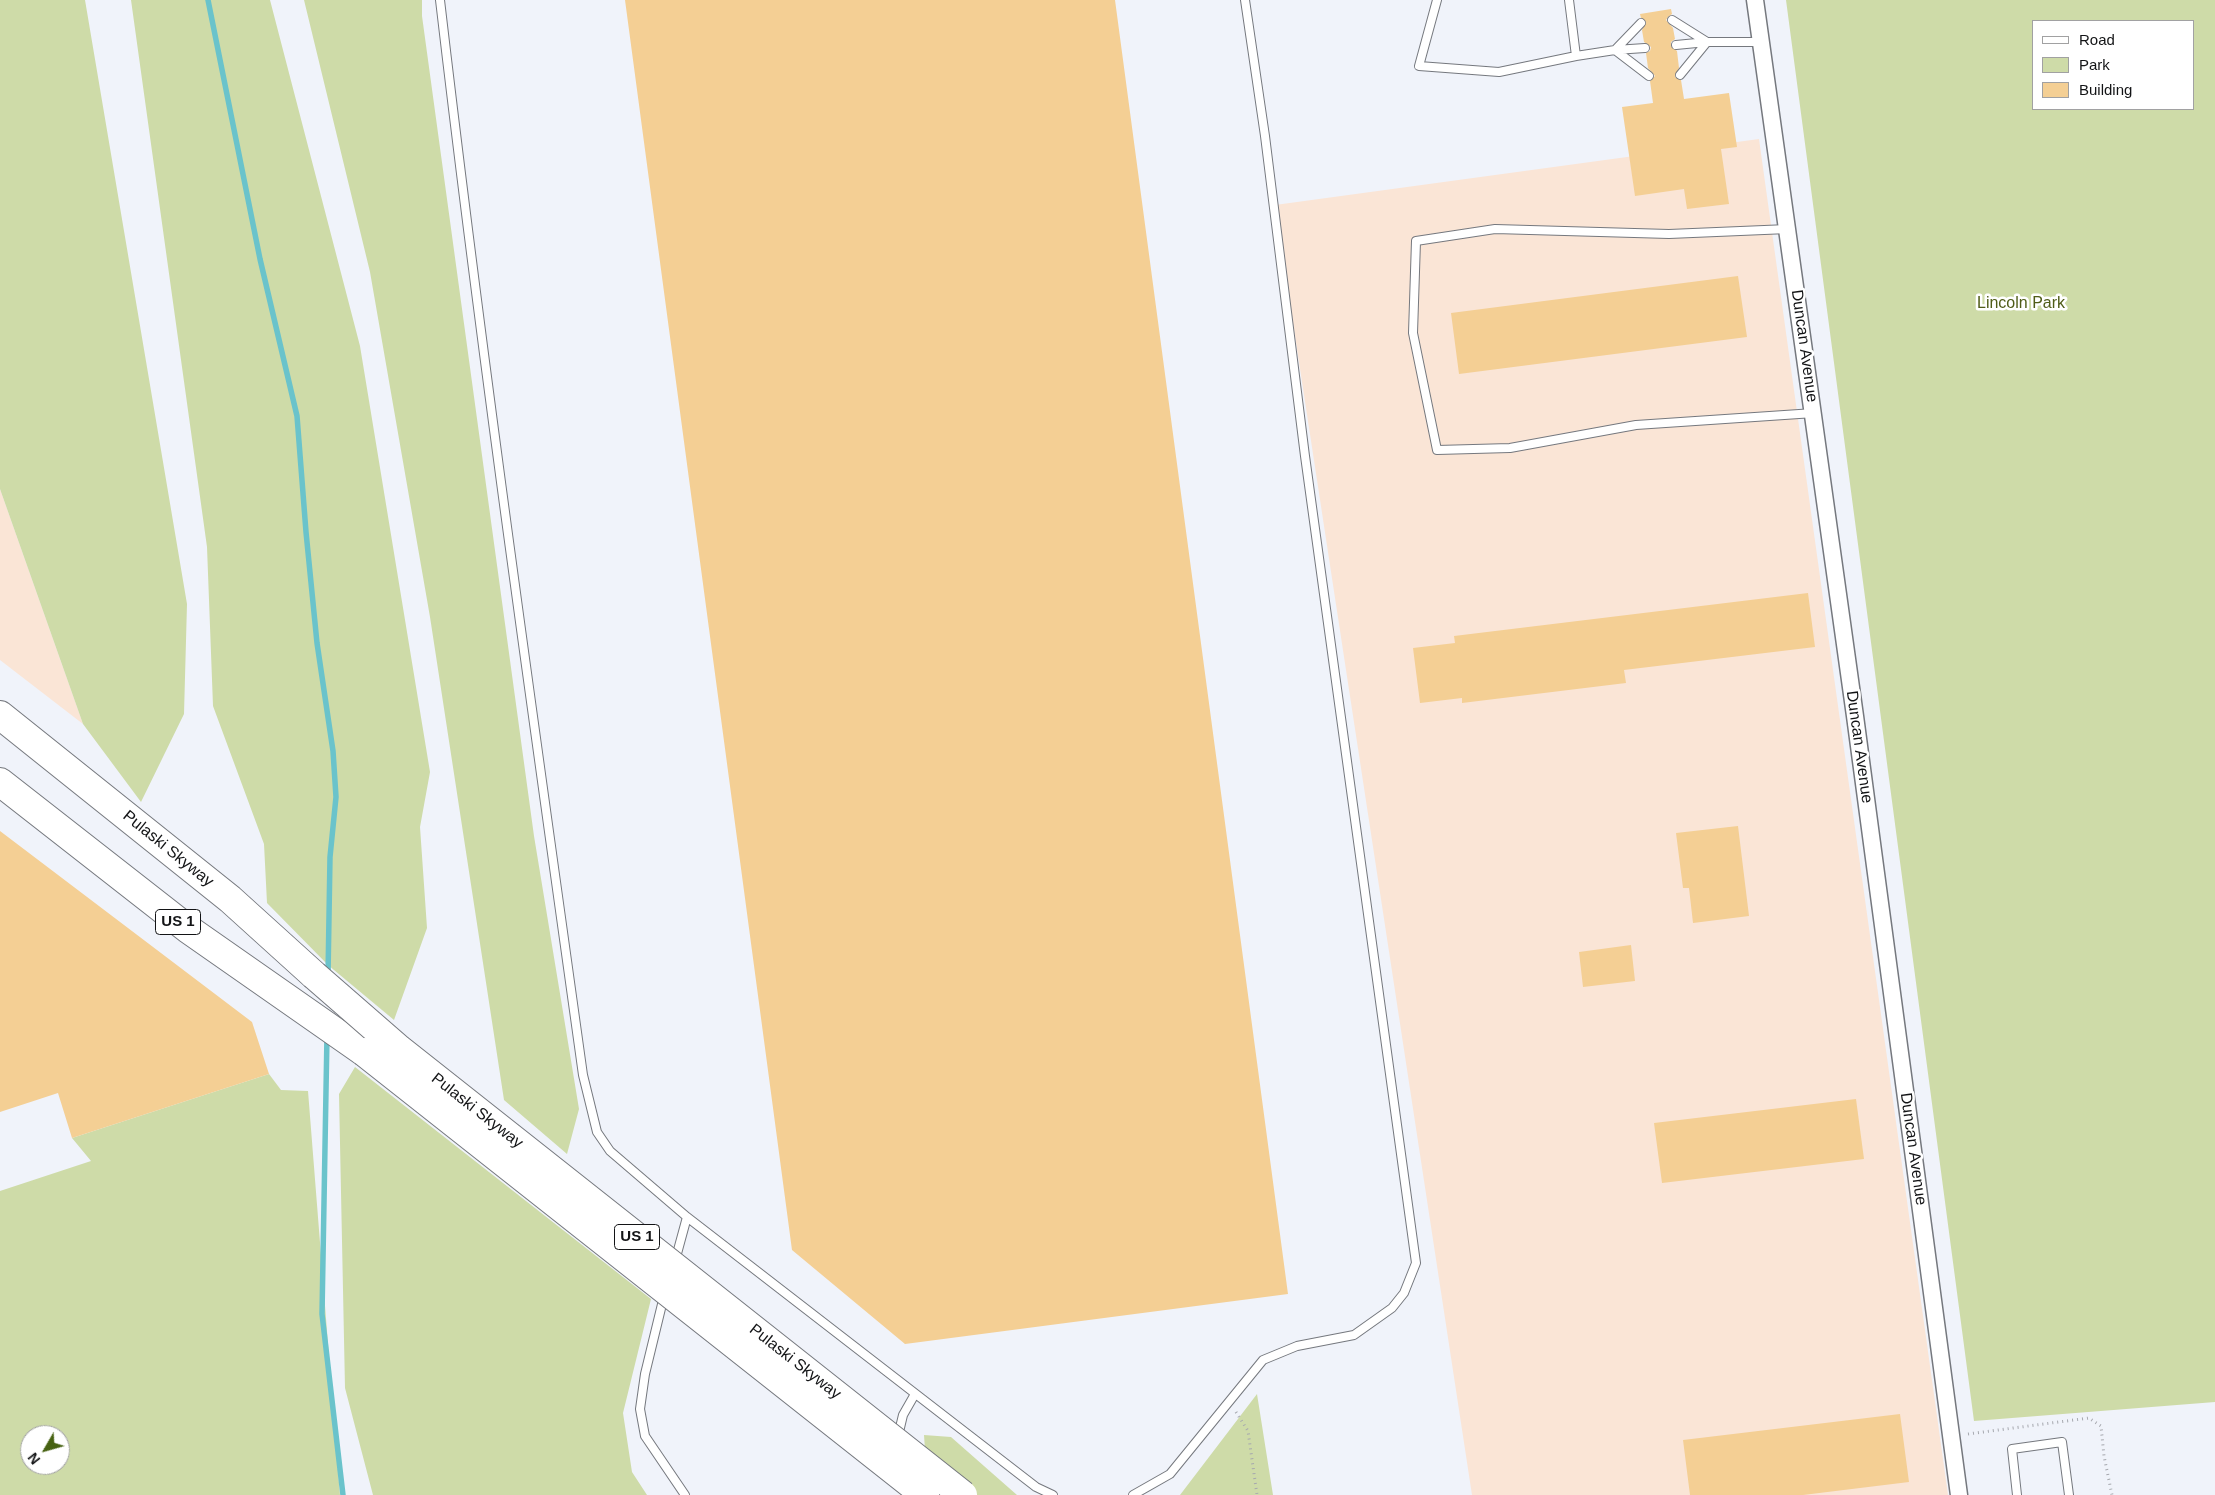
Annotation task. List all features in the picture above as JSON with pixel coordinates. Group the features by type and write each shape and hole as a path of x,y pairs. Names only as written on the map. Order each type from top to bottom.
{"highway":[{"name":"Pulaski Skyway","path":"0,715 230,899 399,1049 963,1495"},
{"name":"Pulaski Skyway","path":"0,782 188,929 364,1052 912,1490"}],"street":[{"name":"Duncan Avenue","path":"1755,0 1759,42 1814,413 1958,1495"}],"lane":[{"path":"440,0 496,448 583,1075 597,1132 610,1151 688,1217 1036,1488 1053,1495"},
{"path":"1133,1495 1170,1474 1263,1360 1297,1346 1354,1335 1392,1308 1404,1293 1416,1263 1307,466 1265,136 1245,0"},
{"path":"1437,0 1419,66 1499,72 1576,56 1645,48"},
{"path":"1569,0 1576,56"},
{"path":"1672,20 1707,42"},
{"path":"1615,50 1642,23"},
{"path":"1680,75 1707,42"},
{"path":"1676,45 1707,42 1759,42"},
{"path":"1615,50 1649,76"},
{"path":"1788,228 1669,234 1495,230 1416,242 1413,333 1437,450 1510,448 1636,425 1814,413"},
{"path":"671,1273 688,1217"},
{"path":"668,1283 645,1374 640,1409 645,1436 685,1495"},
{"path":"894,1450 903,1415 915,1394"},
{"path":"2015,1495 2012,1449 2062,1442 2069,1495"},
{"path":"892,1458 912,1490"}],"path":[{"path":"1228,1401 1248,1431 1257,1495"}],"shaded area":[{"path":"1759,139 1948,1495 1472,1495 1275,205"},
{"path":"0,489 83,724 0,660"}],"green space":[{"path":"0,0 85,0 187,604 184,714 141,802 83,724 0,489"},
{"path":"131,0 270,0 360,346 430,772 420,827 427,928 394,1020 328,965 267,903 264,844 213,706 207,547"},
{"path":"304,0 422,0 422,16 534,836 579,1109 567,1154 504,1100 430,617 370,272"},
{"name":"Lincoln Park","path":"1786,0 2215,0 2215,1402 1974,1421"},
{"path":"355,1067 651,1299 623,1413 632,1472 647,1495 373,1495 345,1388 339,1094"},
{"path":"269,1074 281,1090 308,1091 340,1495 0,1495 0,1191 91,1161 72,1138"},
{"path":"1257,1394 1273,1495 1180,1495"},
{"path":"924,1435 951,1437 1017,1495 928,1495"}],"building":[{"path":"625,0 1115,0 1288,1294 905,1344 792,1250"},
{"path":"1671,9 1672,14 1666,20 1673,28 1675,39 1671,42 1671,46 1677,51 1679,68 1675,77 1681,80 1684,99 1729,93 1737,147 1721,149 1729,204 1687,209 1684,189 1635,196 1622,107 1653,103 1650,81 1655,76 1648,68 1646,53 1650,51 1651,47 1644,42 1642,30 1646,22 1641,18 1640,14"},
{"path":"1738,276 1747,337 1459,374 1451,313"},
{"path":"1808,593 1815,647 1624,670 1626,683 1462,703 1462,698 1420,703 1413,648 1455,643 1454,636"},
{"path":"1738,826 1749,916 1693,923 1689,888 1683,888 1676,833"},
{"path":"0,831 252,1022 269,1074 72,1138 58,1093 0,1112"},
{"path":"1631,945 1635,981 1583,987 1579,952"},
{"path":"1856,1099 1864,1159 1662,1183 1654,1123"},
{"path":"1900,1414 1909,1482 1803,1495 1690,1495 1683,1440"}],"waterway":[{"path":"208,0 260,259 297,416 317,643 333,751 336,797 330,857 328,976"},
{"path":"327,1035 322,1314 343,1495"}]}
